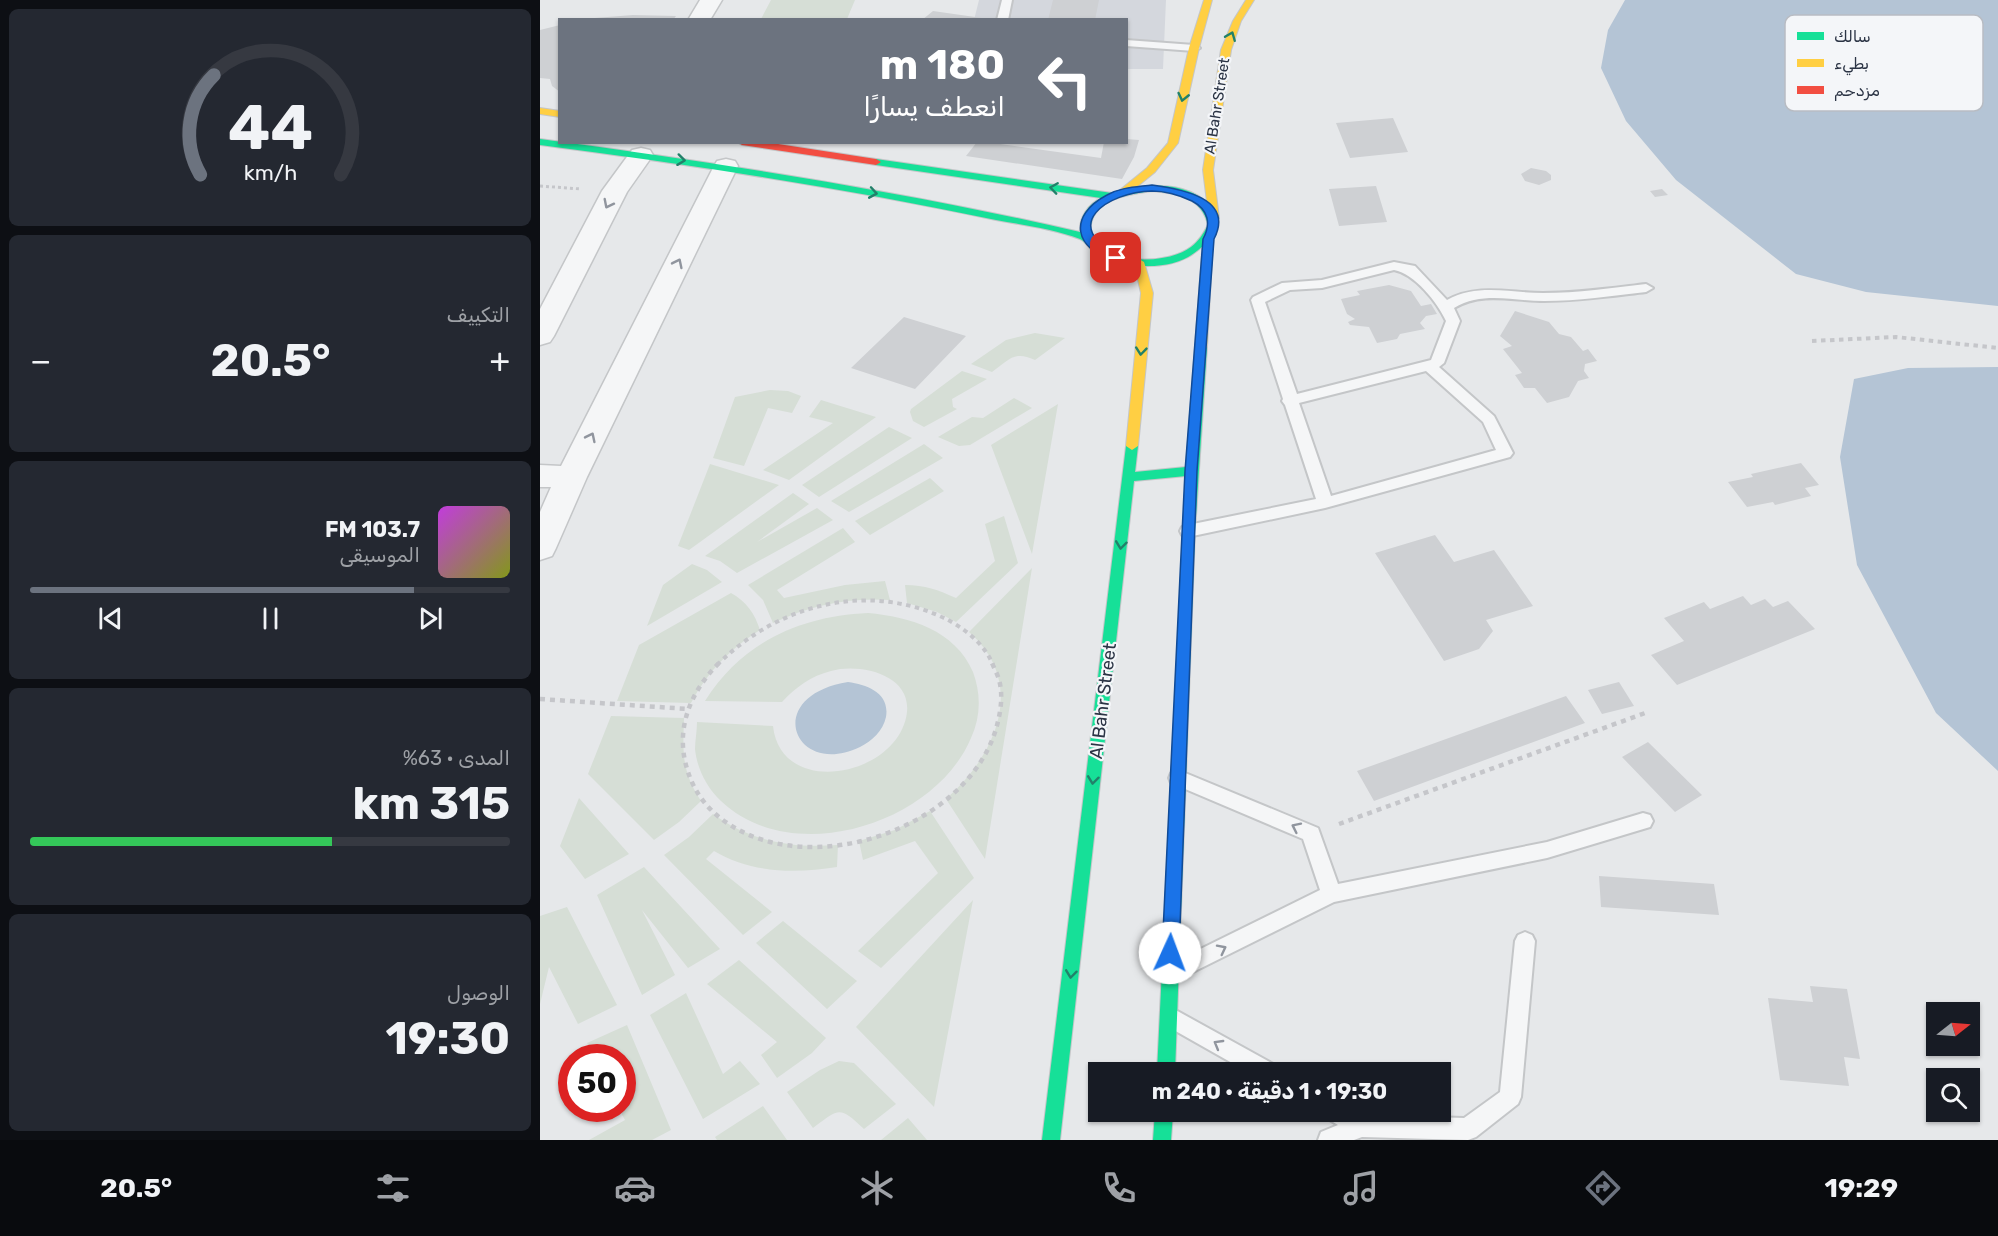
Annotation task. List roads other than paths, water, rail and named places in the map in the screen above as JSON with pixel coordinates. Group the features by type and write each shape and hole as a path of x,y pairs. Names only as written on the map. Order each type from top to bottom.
{"main road":[{"name":"Al Bahr Street","path":"1118,194 1151,170 1173,143 1194,48 1208,0"},
{"name":"Al Bahr Street","path":"1214,218 1200,146 1226,50 1237,21 1250,0"},
{"path":"540,111 558,114"},
{"path":"540,142 726,166 1005,217 1086,237 1097,249 1116,258 1139,262 1167,260 1192,252 1208,239 1214,228 1214,218 1203,202 1181,192 1152,188 1118,194 756,144"},
{"path":"1173,143 1200,146"},
{"path":"1086,237 1085,222 1094,207 1118,194"},
{"path":"1167,1062 1191,471 1208,239"},
{"name":"Al Bahr Street","path":"1051,1140 1129,477 1147,292 1139,262"},
{"path":"1129,477 1191,471"},
{"path":"1162,1140 1163,1122"}],"street":[{"path":"700,18 711,0"},
{"path":"540,336 615,191 641,156"},
{"path":"540,548 571,477 726,166"},
{"path":"540,476 571,477"}],"lane":[{"path":"1002,18 1007,0"},
{"path":"1128,43 1194,48"},
{"path":"1289,402 1437,363 1453,321 1446,307 1410,269 1394,266 1322,284 1287,286 1258,300 1289,402 1325,503"},
{"path":"1446,307 1460,297 1479,292 1540,297 1646,288"},
{"path":"1188,531 1325,503 1504,453 1489,419 1429,366"},
{"path":"1178,778 1311,834 1331,894"},
{"path":"1169,975 1331,894 1547,850 1642,821"},
{"path":"1329,1140 1361,1126 1468,1129 1510,1097 1525,941"},
{"path":"1169,1016 1250,1062"},
{"path":"1354,1122 1361,1126"}],"water":[{"path":"1625,0 1998,0 1998,306 1866,292 1796,274 1676,180 1626,121 1601,68 1608,30"},
{"path":"1998,367 1998,771 1936,713 1857,565 1840,457 1854,379 1908,368"},
{"path":"848,682 863,685 881,696 885,702 885,722 869,742 860,747 837,754 818,752 804,744 797,732 796,717 804,703 821,690"}]}
